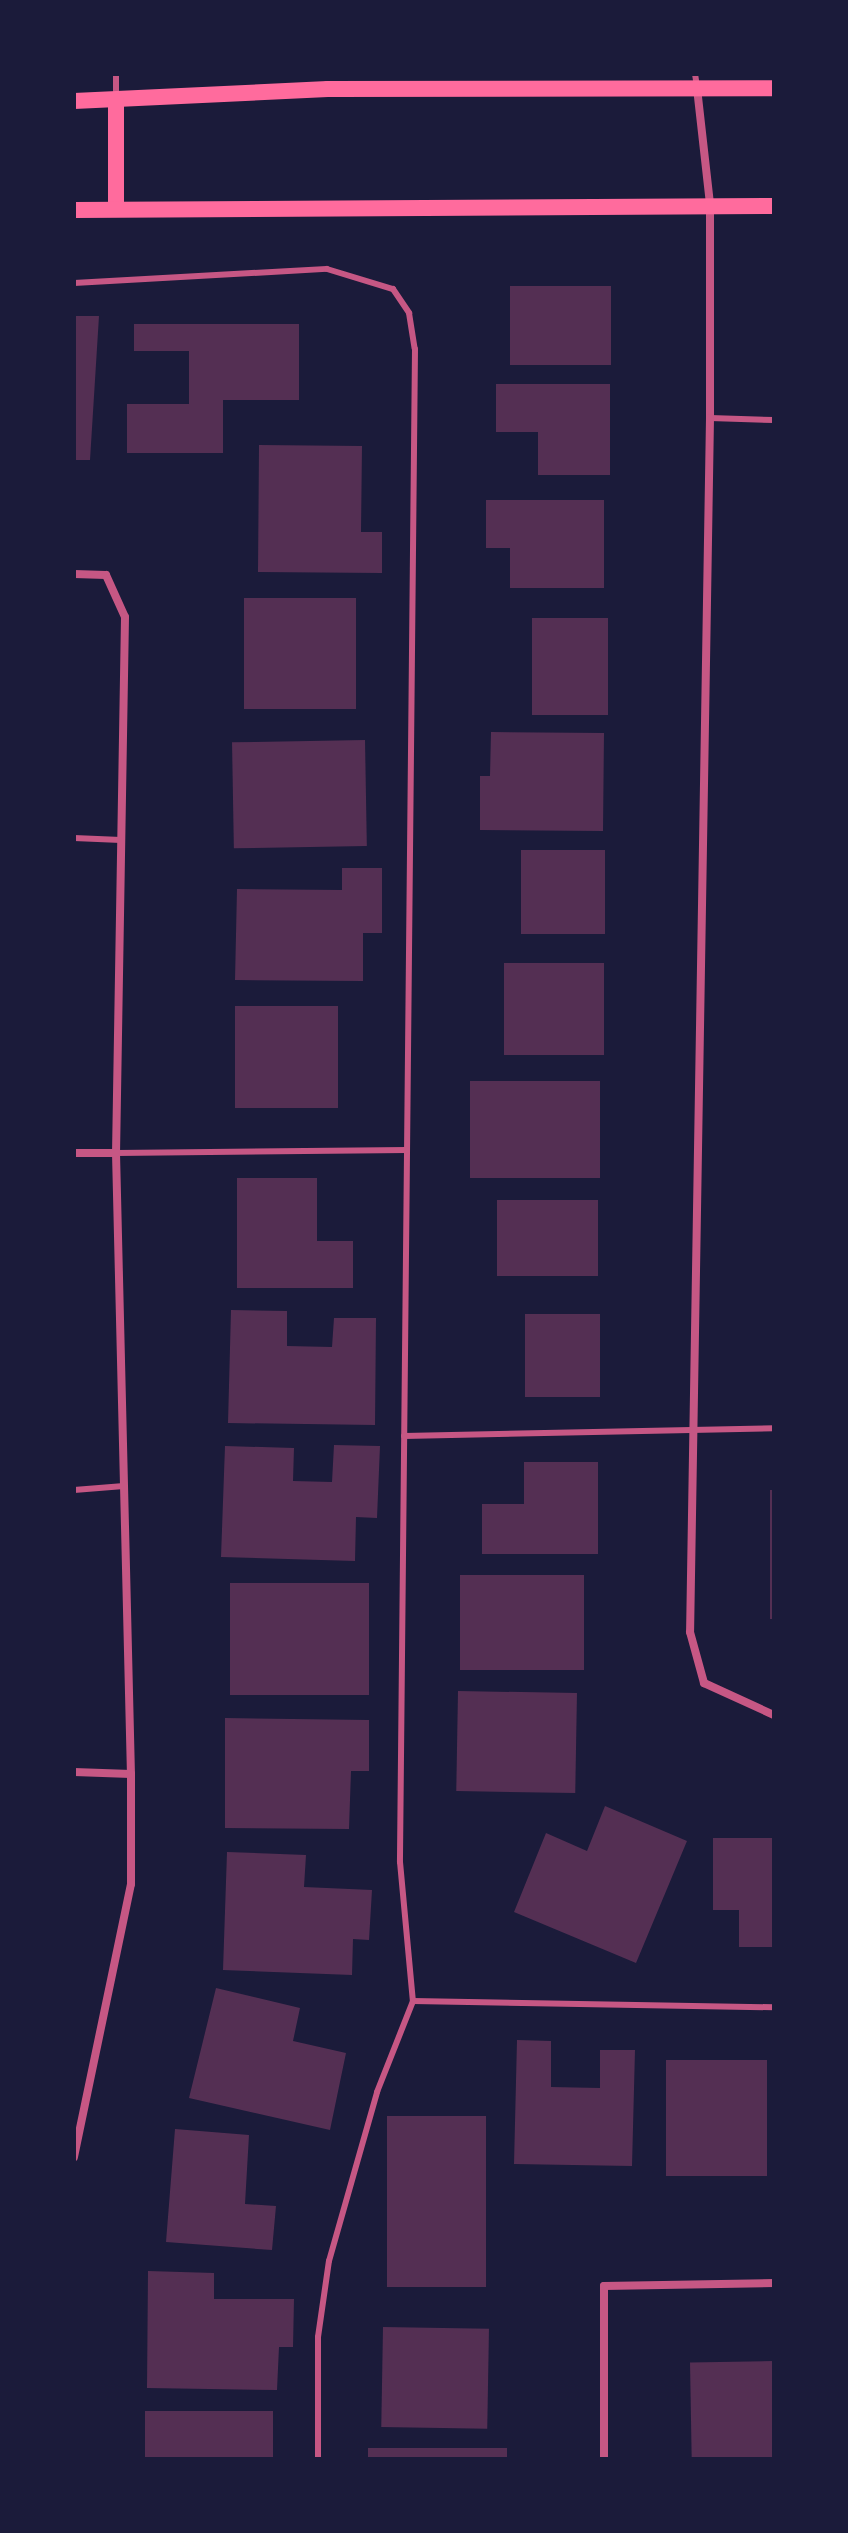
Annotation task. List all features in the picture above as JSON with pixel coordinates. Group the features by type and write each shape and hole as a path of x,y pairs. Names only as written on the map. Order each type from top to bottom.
{"main road":[{"path":"74,101 328,89 696,80 774,88"},
{"path":"116,101 116,209"},
{"path":"74,210 774,206"}],"street":[{"path":"696,80 710,204 710,418 706,957 691,1430 690,1632 704,1683 774,1715"},
{"path":"74,574 106,575 125,617 116,1153 131,1774 131,1884 74,2157"},
{"path":"74,1153 116,1153"},
{"path":"74,1772 131,1774"},
{"path":"604,2459 604,2286 774,2283"}],"lane":[{"path":"116,74 116,101"},
{"path":"74,283 327,269 393,289 409,313 415,349 400,1862 413,2001 373,2106 329,2261 318,2337 318,2459"},
{"path":"710,418 774,420"},
{"path":"74,838 121,840"},
{"path":"116,1153 407,1150"},
{"path":"404,1436 774,1428"},
{"path":"74,1490 124,1486"},
{"path":"413,2001 774,2007"}],"building":[{"path":"510,286 611,286 611,365 510,365"},
{"path":"74,316 99,316 90,460 74,460"},
{"path":"134,324 299,324 299,400 223,400 223,453 127,453 127,404 189,404 189,351 134,351"},
{"path":"496,384 610,384 610,475 538,475 538,432 496,432"},
{"path":"259,445 362,446 361,532 382,532 382,573 258,572"},
{"path":"486,500 604,500 604,588 510,588 510,548 486,548"},
{"path":"244,598 356,598 356,709 244,709"},
{"path":"532,618 608,618 608,715 532,715"},
{"path":"491,732 604,733 603,831 480,830 480,776 490,776"},
{"path":"365,740 367,846 234,848 232,742"},
{"path":"521,850 605,850 605,934 521,934"},
{"path":"342,868 382,868 382,933 363,933 363,981 235,980 237,889 342,890"},
{"path":"504,963 604,963 604,1055 504,1055"},
{"path":"235,1006 338,1006 338,1108 235,1108"},
{"path":"470,1081 600,1081 600,1178 470,1178"},
{"path":"237,1178 317,1178 317,1241 353,1241 353,1288 237,1288"},
{"path":"497,1200 598,1200 598,1276 497,1276"},
{"path":"231,1310 287,1311 287,1346 332,1347 334,1318 376,1318 375,1425 228,1423"},
{"path":"525,1314 600,1314 600,1397 525,1397"},
{"path":"334,1445 380,1446 377,1518 356,1517 355,1561 221,1557 225,1446 294,1448 293,1481 332,1482"},
{"path":"524,1462 598,1462 598,1554 482,1554 482,1504 524,1504"},
{"path":"770,1490 774,1490 774,1619 770,1619"},
{"path":"460,1575 584,1575 584,1670 460,1670"},
{"path":"230,1583 369,1583 369,1695 230,1695"},
{"path":"458,1691 577,1693 575,1793 456,1791"},
{"path":"225,1718 369,1720 369,1771 351,1771 349,1829 225,1828"},
{"path":"605,1806 687,1841 636,1963 514,1912 546,1833 587,1851"},
{"path":"713,1838 774,1838 774,1947 739,1947 739,1910 713,1910"},
{"path":"227,1852 306,1855 304,1887 372,1890 369,1940 353,1939 352,1975 223,1970"},
{"path":"216,1988 300,2008 293,2041 346,2053 330,2130 189,2098"},
{"path":"517,2040 551,2041 551,2087 600,2088 600,2050 635,2050 632,2166 514,2164"},
{"path":"666,2060 767,2060 767,2176 666,2176"},
{"path":"387,2116 486,2116 486,2287 387,2287"},
{"path":"175,2129 249,2135 245,2204 276,2206 272,2250 166,2242"},
{"path":"148,2271 214,2273 214,2299 294,2299 293,2347 279,2347 277,2390 147,2388"},
{"path":"383,2327 489,2329 487,2429 381,2427"},
{"path":"773,2361 774,2459 692,2459 690,2362"},
{"path":"145,2411 273,2411 273,2459 145,2459"},
{"path":"368,2448 507,2448 507,2459 368,2459"}]}
